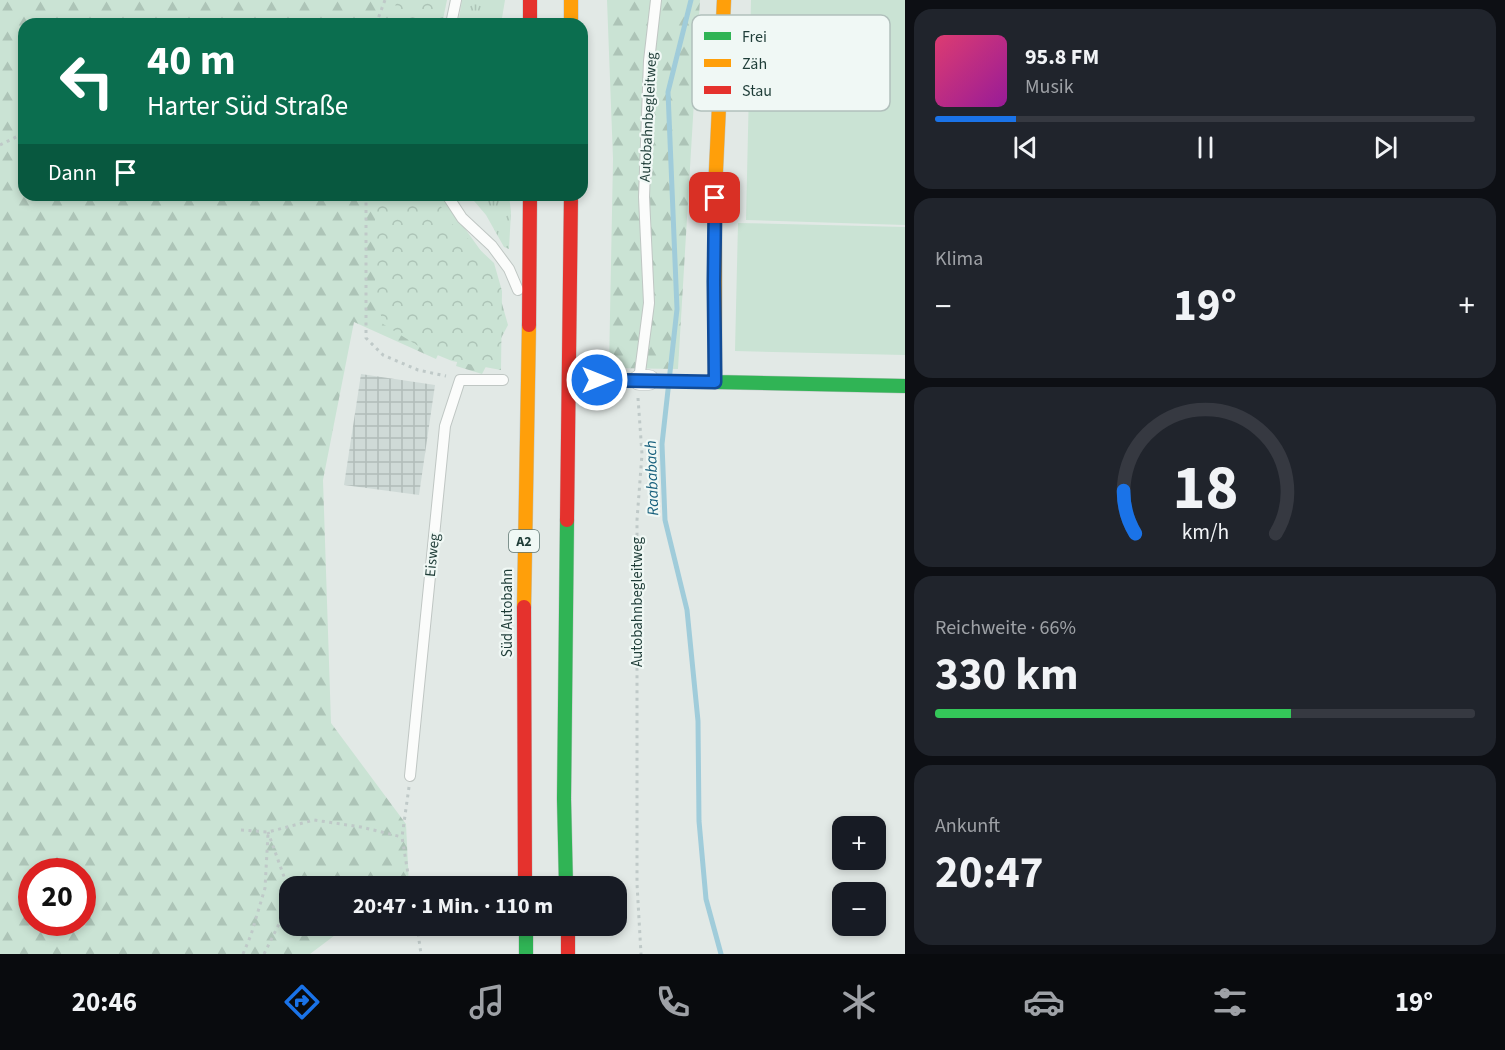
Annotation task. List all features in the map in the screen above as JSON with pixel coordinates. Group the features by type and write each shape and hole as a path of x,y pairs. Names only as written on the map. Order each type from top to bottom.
{"main road":[{"path":"530,0 530,18"},
{"path":"571,0 571,18"},
{"path":"723,15 724,0"},
{"path":"717,111 715,382 905,386"},
{"name":"Süd Autobahn","path":"525,876 522,803 523,588 530,201"},
{"path":"567,876 564,799 571,201"},
{"path":"526,936 526,954"},
{"path":"568,936 568,954"}],"lane":[{"path":"452,18 456,0"},
{"name":"Autobahnbegleitweg","path":"644,380 649,303 644,197 649,61 656,0"},
{"path":"451,201 462,218 492,246 509,269 529,315"},
{"path":"460,380 503,380"},
{"name":"Eisweg","path":"410,777 445,426 460,380"},
{"path":"597,380 715,382"}],"path":[{"path":"378,18 385,0"},
{"path":"0,145 18,136"},
{"path":"366,201 366,338 383,355 418,370 460,380"},
{"name":"Autobahnbegleitweg","path":"641,954 637,861 637,520 642,454 638,389 644,380"},
{"path":"408,876 402,837 410,777"},
{"path":"241,830 268,832 314,820 361,827 402,837"},
{"path":"243,954 265,888 268,832"},
{"path":"264,954 280,920 287,885 268,832"},
{"path":"418,936 421,954"}],"shaded area":[{"path":"361,374 435,385 419,495 344,485"}],"green space":[{"path":"0,0 444,0 441,18 18,18 18,201 445,201 491,265 508,325 482,374 456,366 470,318 445,340 436,359 354,322 323,480 331,723 406,824 409,876 279,876 279,936 334,936 310,954 0,954"},
{"path":"397,0 447,0 443,18 392,18"},
{"path":"462,0 505,0 502,18 459,18"},
{"path":"607,0 700,0 699,15 692,15 693,111 678,369 609,368 613,159"},
{"path":"751,0 905,0 905,225 746,220 748,111 890,111 890,15 751,15"},
{"path":"375,201 438,201 448,220 494,263 502,291 501,370 452,361 423,349 383,324 375,291"},
{"path":"474,201 510,201 509,249 504,247 486,215"},
{"path":"738,223 905,227 905,355 735,351"}],"waterway":[{"name":"Raababach","path":"691,0 668,92 677,309 662,444 665,520 687,610 698,721 699,821 706,899 721,954"}],"traffic: fast":[{"path":"715,371 715,382 905,386"},
{"path":"566,876 564,799 567,520"},
{"path":"526,936 526,954"}],"traffic: slow":[{"path":"571,0 571,18"},
{"path":"723,15 724,0"},
{"path":"715,371 715,191 719,111"},
{"path":"524,607 529,325"}],"traffic: jam":[{"path":"530,0 530,18"},
{"path":"529,325 530,201"},
{"path":"567,520 571,201"},
{"path":"524,607 525,876"},
{"path":"568,936 568,954"}],"route":[{"path":"597,380 715,382 715,198"}]}
